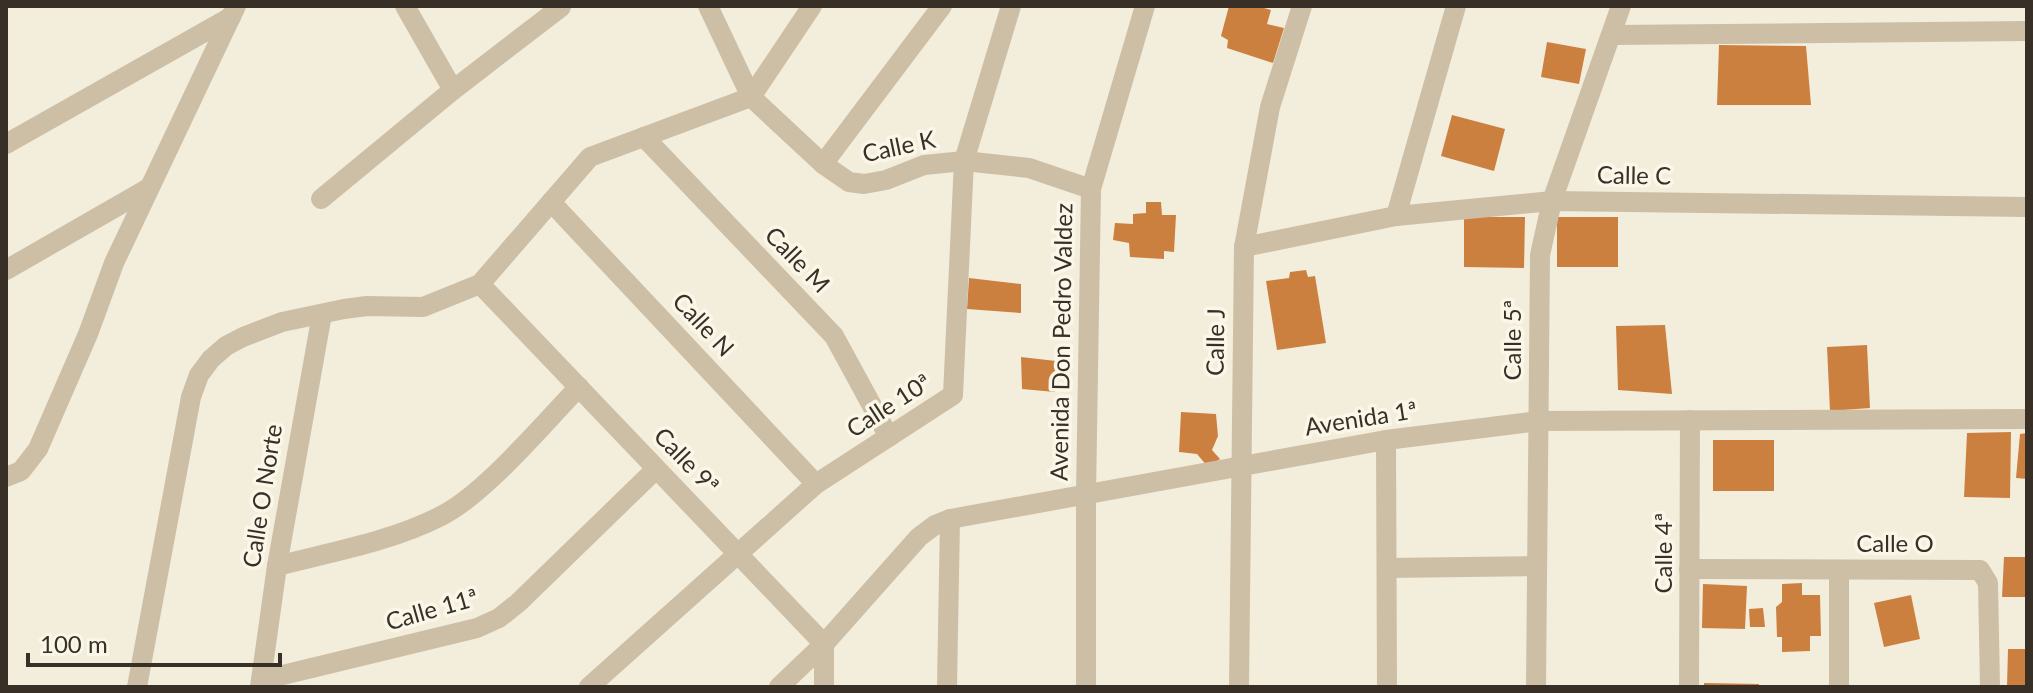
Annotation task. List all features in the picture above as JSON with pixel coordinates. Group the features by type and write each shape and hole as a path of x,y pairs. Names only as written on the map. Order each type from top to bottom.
{"street":[{"path":"405,6 453,90"},
{"path":"321,199 561,6"},
{"name":"Calle K","path":"708,6 751,97 823,164 849,182 864,184 886,180 924,165 964,161 1029,168 1091,189"},
{"path":"137,687 191,397 199,375 218,353 243,337 282,322 367,306 423,307 480,284 590,157 751,97 812,6"},
{"path":"823,164 942,6"},
{"name":"Calle 10ª","path":"589,687 816,484 953,395 964,161 1011,6"},
{"name":"Avenida Don Pedro Valdez","path":"1086,687 1091,189 1145,6"},
{"name":"Calle J","path":"1239,687 1244,247 1270,107 1302,6"},
{"path":"1396,216 1456,6"},
{"name":"Calle 5ª","path":"1536,687 1539,269 1542,241 1552,201 1621,6"},
{"path":"6,144 234,12"},
{"path":"6,477 21,471 38,449 88,334 114,263 234,12"},
{"path":"1612,35 2027,31"},
{"name":"Calle M","path":"644,137 834,336 889,437"},
{"path":"6,270 149,188"},
{"name":"Calle C","path":"1244,247 1396,216 1552,201 2027,207"},
{"name":"Calle N","path":"551,202 816,484"},
{"name":"Calle 9ª","path":"480,284 824,644"},
{"name":"Calle O Norte","path":"261,684 277,566 322,314"},
{"path":"277,566 370,542 443,515 471,495 579,387"},
{"name":"Avenida 1ª","path":"779,687 824,644 919,537 950,519 1386,440 1539,421 2027,419"},
{"name":"Calle 4ª","path":"1689,687 1690,420"},
{"path":"1386,440 1387,687"},
{"name":"Calle 11ª","path":"261,684 454,634 499,618 656,469"},
{"path":"947,687 950,519"},
{"path":"1387,568 1537,566"},
{"name":"Calle O","path":"1689,569 1980,570 1988,583 1990,687"},
{"path":"1839,570 1839,687"},
{"path":"824,644 824,687"}],"building":[{"path":"1229,6 1257,6 1271,10 1267,24 1284,28 1273,63 1227,48 1228,40 1221,36"},
{"path":"1547,42 1586,49 1579,84 1541,77"},
{"path":"1719,45 1806,46 1811,105 1717,105"},
{"path":"1452,115 1505,129 1494,171 1441,156"},
{"path":"1146,202 1161,202 1162,215 1176,215 1174,252 1164,251 1164,259 1130,257 1129,243 1113,240 1115,223 1133,224 1133,214 1146,213"},
{"path":"1464,217 1525,217 1524,268 1464,267"},
{"path":"1557,217 1618,217 1618,267 1557,267"},
{"path":"1306,270 1308,277 1315,276 1326,343 1277,350 1266,281 1289,278 1290,272"},
{"path":"969,278 1021,284 1021,313 967,309"},
{"path":"1665,325 1672,394 1618,390 1616,326"},
{"path":"1867,345 1870,408 1830,411 1827,347"},
{"path":"1021,357 1056,361 1055,392 1022,389"},
{"path":"1181,412 1216,414 1218,436 1212,450 1220,459 1208,467 1197,454 1179,452"},
{"path":"2011,432 2010,498 1964,497 1967,433"},
{"path":"2027,433 2027,479 2016,478 2020,434"},
{"path":"1713,440 1774,440 1774,491 1713,491"},
{"path":"2004,557 2027,557 2027,597 2002,597"},
{"path":"1802,583 1802,595 1820,595 1821,636 1810,636 1810,651 1782,652 1782,637 1777,637 1776,607 1782,602 1782,584"},
{"path":"1703,584 1747,586 1745,629 1702,628"},
{"path":"1911,595 1920,639 1884,647 1874,603"},
{"path":"1763,608 1765,627 1750,627 1749,609"},
{"path":"2008,649 2027,649 2027,687 2007,687"},
{"path":"1704,683 1759,684 1759,687 1704,687"}]}
